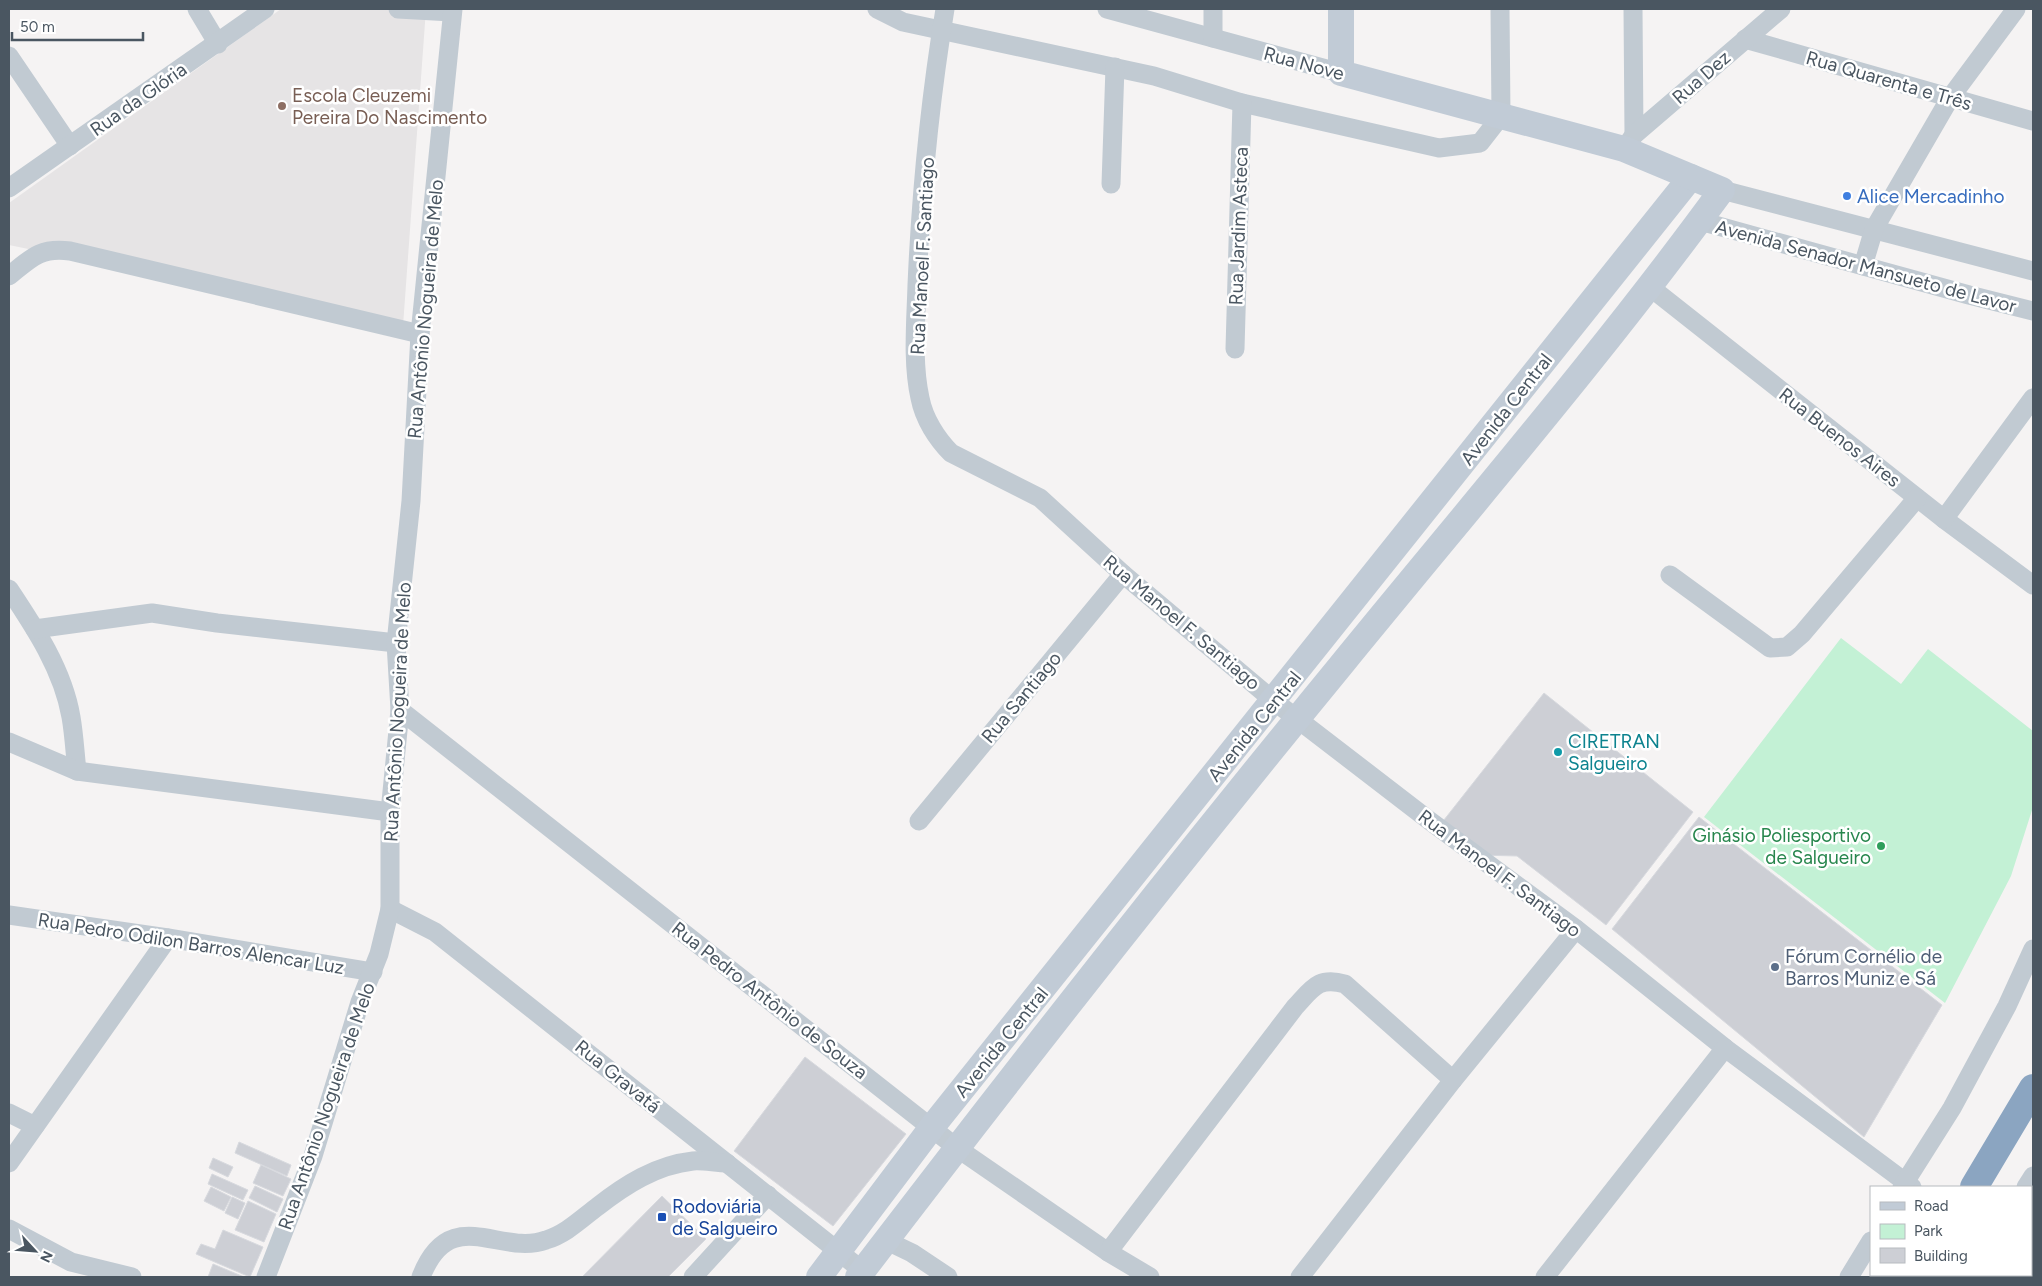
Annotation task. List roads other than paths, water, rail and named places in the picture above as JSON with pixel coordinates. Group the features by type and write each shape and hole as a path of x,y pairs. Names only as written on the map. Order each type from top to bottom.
{"highway":[{"path":"1975,1186 2033,1088"}],"street":[{"path":"197,9 218,44"},
{"name":"Rua da Glória","path":"9,188 218,44 265,9"},
{"path":"398,9 452,10"},
{"path":"878,9 903,22 1154,76 1242,103 1439,148 1462,147 1480,143 1501,116 1500,9"},
{"name":"Rua Manoel F. Santiago","path":"945,9 941,30 920,225 916,327 920,399 930,426 941,443 952,454 1040,498 1123,574 1274,701 1430,821 1576,929 1724,1048 1906,1186"},
{"name":"Rua Nove","path":"1108,9 1501,116 1629,142 1691,177 1722,190"},
{"path":"1213,9 1213,38"},
{"path":"1340,73 1341,9"},
{"path":"1629,142 1633,9"},
{"path":"1863,266 1874,229 1950,98 2016,9"},
{"name":"Rua Antônio Nogueira de Melo","path":"266,1277 313,1156 360,1002 373,972 390,908 390,812 400,710 396,643 411,501 420,334 452,10"},
{"name":"Rua Dez","path":"1629,142 1773,12"},
{"name":"Rua Quarenta e Três","path":"1745,39 2033,121"},
{"path":"9,56 70,146"},
{"path":"1111,184 1114,68"},
{"name":"Rua Jardim Asteca","path":"1235,349 1242,103"},
{"name":"Avenida Central","path":"819,1277 932,1127 1691,177"},
{"name":"Avenida Senador Mansueto de Lavor","path":"1722,190 2033,271"},
{"name":"Avenida Central","path":"860,1274 957,1148 1298,718 1650,287 1722,190"},
{"name":"Avenida Senador Mansueto de Lavor","path":"1700,221 2033,311"},
{"path":"9,276 36,254 57,249 420,334"},
{"name":"Rua Buenos Aires","path":"1650,287 1944,519 2033,584"},
{"path":"1944,519 2033,398"},
{"path":"1670,575 1770,648 1787,647 1802,634 1835,598 1918,498"},
{"name":"Rua Santiago","path":"919,821 1123,574"},
{"path":"9,589 35,629 62,686 71,716 77,771"},
{"path":"35,629 152,613 217,623 396,643"},
{"name":"Rua Pedro Antônio de Souza","path":"400,710 957,1148 1108,1252 1150,1277"},
{"path":"9,742 77,771 390,812"},
{"name":"Rua Gravatá","path":"390,908 435,932 839,1252 860,1274"},
{"name":"Rua Pedro Odilon Barros Alencar Luz","path":"9,915 168,938 373,972"},
{"path":"1300,1277 1453,1080 1576,929"},
{"path":"9,1163 168,938"},
{"path":"1906,1186 1952,1108 2006,1006 2033,949"},
{"path":"1108,1252 1295,1007 1317,984 1331,980 1345,984 1453,1080"},
{"path":"1545,1277 1724,1048"},
{"path":"9,1113 35,1126"},
{"path":"421,1277 432,1257 446,1242 454,1239 463,1236 525,1243 545,1241 569,1229 644,1175 693,1161 727,1164"},
{"path":"693,1277 768,1195"},
{"path":"9,1229 71,1262 132,1277"},
{"path":"885,1240 912,1253 948,1277"},
{"path":"1850,1277 1870,1243"}],"place":[{"name":"Escola Cleuzemi Pereira Do Nascimento","path":"282,106"},
{"name":"Alice Mercadinho","path":"1847,196"},
{"name":"CIRETRAN Salgueiro","path":"1558,752"},
{"name":"Ginásio Poliesportivo de Salgueiro","path":"1881,846"},
{"name":"Fórum Cornélio de Barros Muniz e Sá","path":"1775,967"},
{"name":"Rodoviária de Salgueiro","path":"662,1217"}]}
